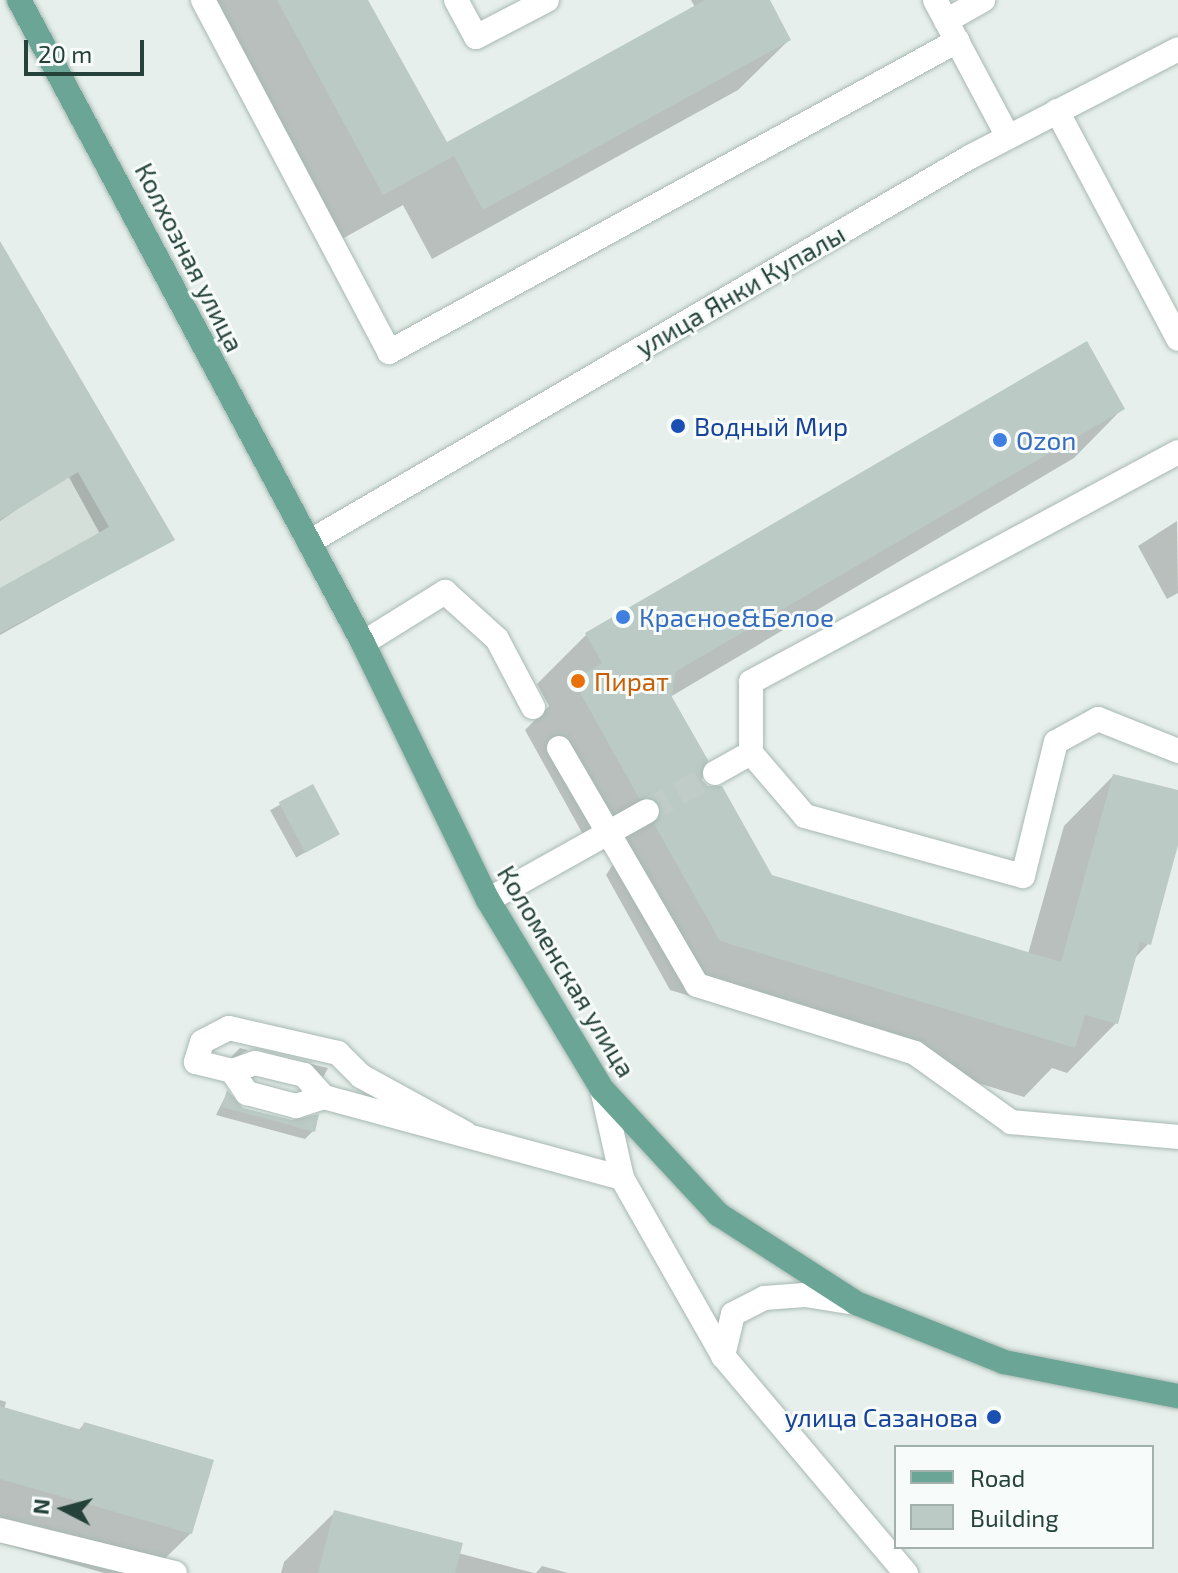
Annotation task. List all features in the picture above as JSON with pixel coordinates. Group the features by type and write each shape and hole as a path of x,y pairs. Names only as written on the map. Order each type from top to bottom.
{"main road":[{"name":"Колхозная улица","path":"19,0 309,542"},
{"name":"Коломенская улица","path":"309,542 363,643 488,900 602,1089 718,1214 856,1303 1004,1362 1178,1396"}],"street":[{"path":"203,0 389,352 983,0"},
{"path":"456,0 476,37 547,0"},
{"path":"946,21 1008,137"},
{"name":"улица Янки Купалы","path":"309,542 1008,137 1178,49"},
{"path":"1057,111 1178,339"},
{"path":"1178,452 751,682 751,753 805,816 1023,876 1056,742 1098,719 1178,751"},
{"path":"363,643 445,592 497,639 533,707"},
{"path":"559,748 697,985 915,1053 1011,1122 1178,1137"},
{"path":"715,773 751,753"},
{"path":"488,900 647,811"},
{"path":"465,1133 361,1076 338,1053 229,1028 202,1042 196,1062 232,1071 247,1093 296,1106 324,1097 622,1178"},
{"path":"602,1089 622,1178 723,1356 906,1573"},
{"path":"723,1356 733,1314 764,1298 805,1295 856,1303"},
{"path":"0,1530 175,1573"}],"shaded area":[{"path":"0,242 175,540 0,633"}],"building":[{"path":"277,0 368,0 447,142 705,0 770,0 791,40 483,210 454,156 383,195"},
{"path":"0,241 175,540 0,633 0,588 109,527 78,472 0,520"},
{"path":"1087,341 1125,409 675,672 672,697 708,760 702,780 708,786 722,786 772,875 1061,962 1113,774 1178,790 1178,845 1151,945 1140,942 1118,1024 1085,1015 1075,1048 720,941 654,824 662,812 660,803 639,798 573,680 602,663 585,633"},
{"path":"313,784 340,834 305,853 279,802"},
{"path":"227,1090 243,1108 292,1120 319,1114 315,1132 222,1107"},
{"path":"0,1406 82,1430 84,1422 214,1460 192,1534 0,1479"},
{"path":"334,1510 463,1543 455,1573 318,1573"}],"tunnel":[{"path":"647,811 715,773"}],"place":[{"name":"Водный Мир","path":"678,426"},
{"name":"Ozon","path":"1000,440"},
{"name":"Красное&Белое","path":"623,617"},
{"name":"Пират","path":"578,681"},
{"name":"улица Сазанова","path":"994,1417"}]}
